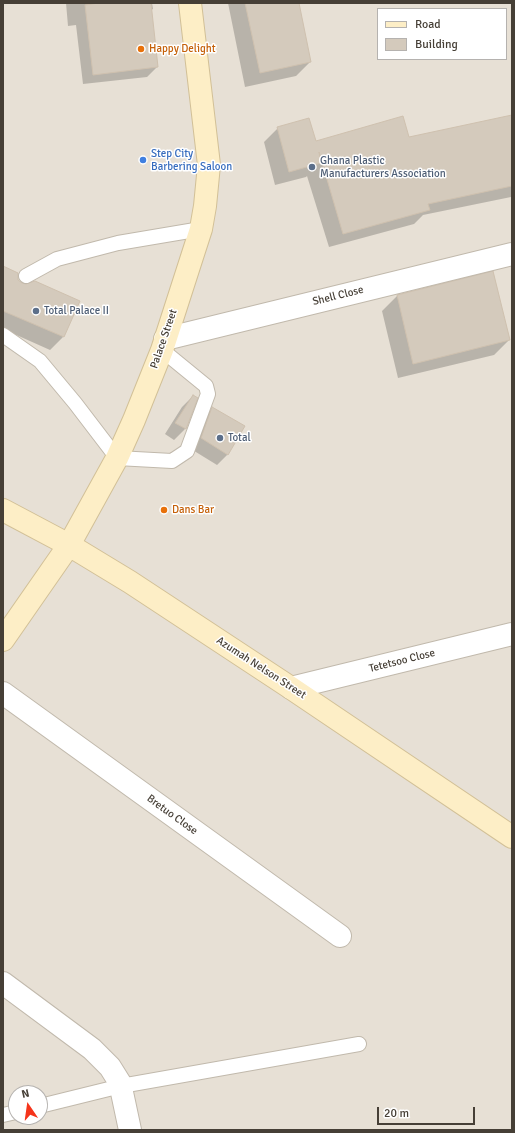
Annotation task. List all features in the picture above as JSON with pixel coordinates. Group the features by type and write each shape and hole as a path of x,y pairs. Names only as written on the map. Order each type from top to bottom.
{"street":[{"name":"Palace Street","path":"3,640 69,545 117,458 134,420 163,344 201,229 209,165 190,3"},
{"name":"Shell Close","path":"163,344 512,254"},
{"name":"Azumah Nelson Street","path":"3,510 69,545 130,582 291,688 512,837"},
{"name":"Tetetsoo Close","path":"291,688 512,634"},
{"name":"Bretuo Close","path":"3,693 340,936"},
{"path":"3,984 92,1049 110,1067 121,1086 130,1130"}],"lane":[{"path":"26,276 57,259 118,243 201,229"},
{"path":"3,335 40,361 75,403 117,458 172,461 188,451 208,394 206,386 163,344"},
{"path":"48,1104 121,1086 359,1044"}],"shaded area":[{"path":"3,3 512,3 512,1130 3,1130"}],"building":[{"path":"99,3 151,3 158,67 93,75 85,5"},
{"path":"245,3 299,3 311,62 260,73"},
{"path":"512,115 512,186 428,204 430,210 343,234 319,152 321,163 289,172 277,127 309,118 316,141 403,116 409,137"},
{"path":"3,266 18,273 18,280 22,283 26,284 35,281 80,301 64,337 3,311"},
{"path":"493,271 510,340 413,364 397,295"},
{"path":"193,395 198,398 186,429 175,423"},
{"path":"212,407 245,426 228,455 201,438"}],"place":[{"name":"Happy Delight","path":"141,49"},
{"name":"Step City Barbering Saloon","path":"143,160"},
{"name":"Ghana Plastic Manufacturers Association","path":"312,167"},
{"name":"Total Palace II","path":"36,311"},
{"name":"Total","path":"220,438"},
{"name":"Dans Bar","path":"164,510"}]}
